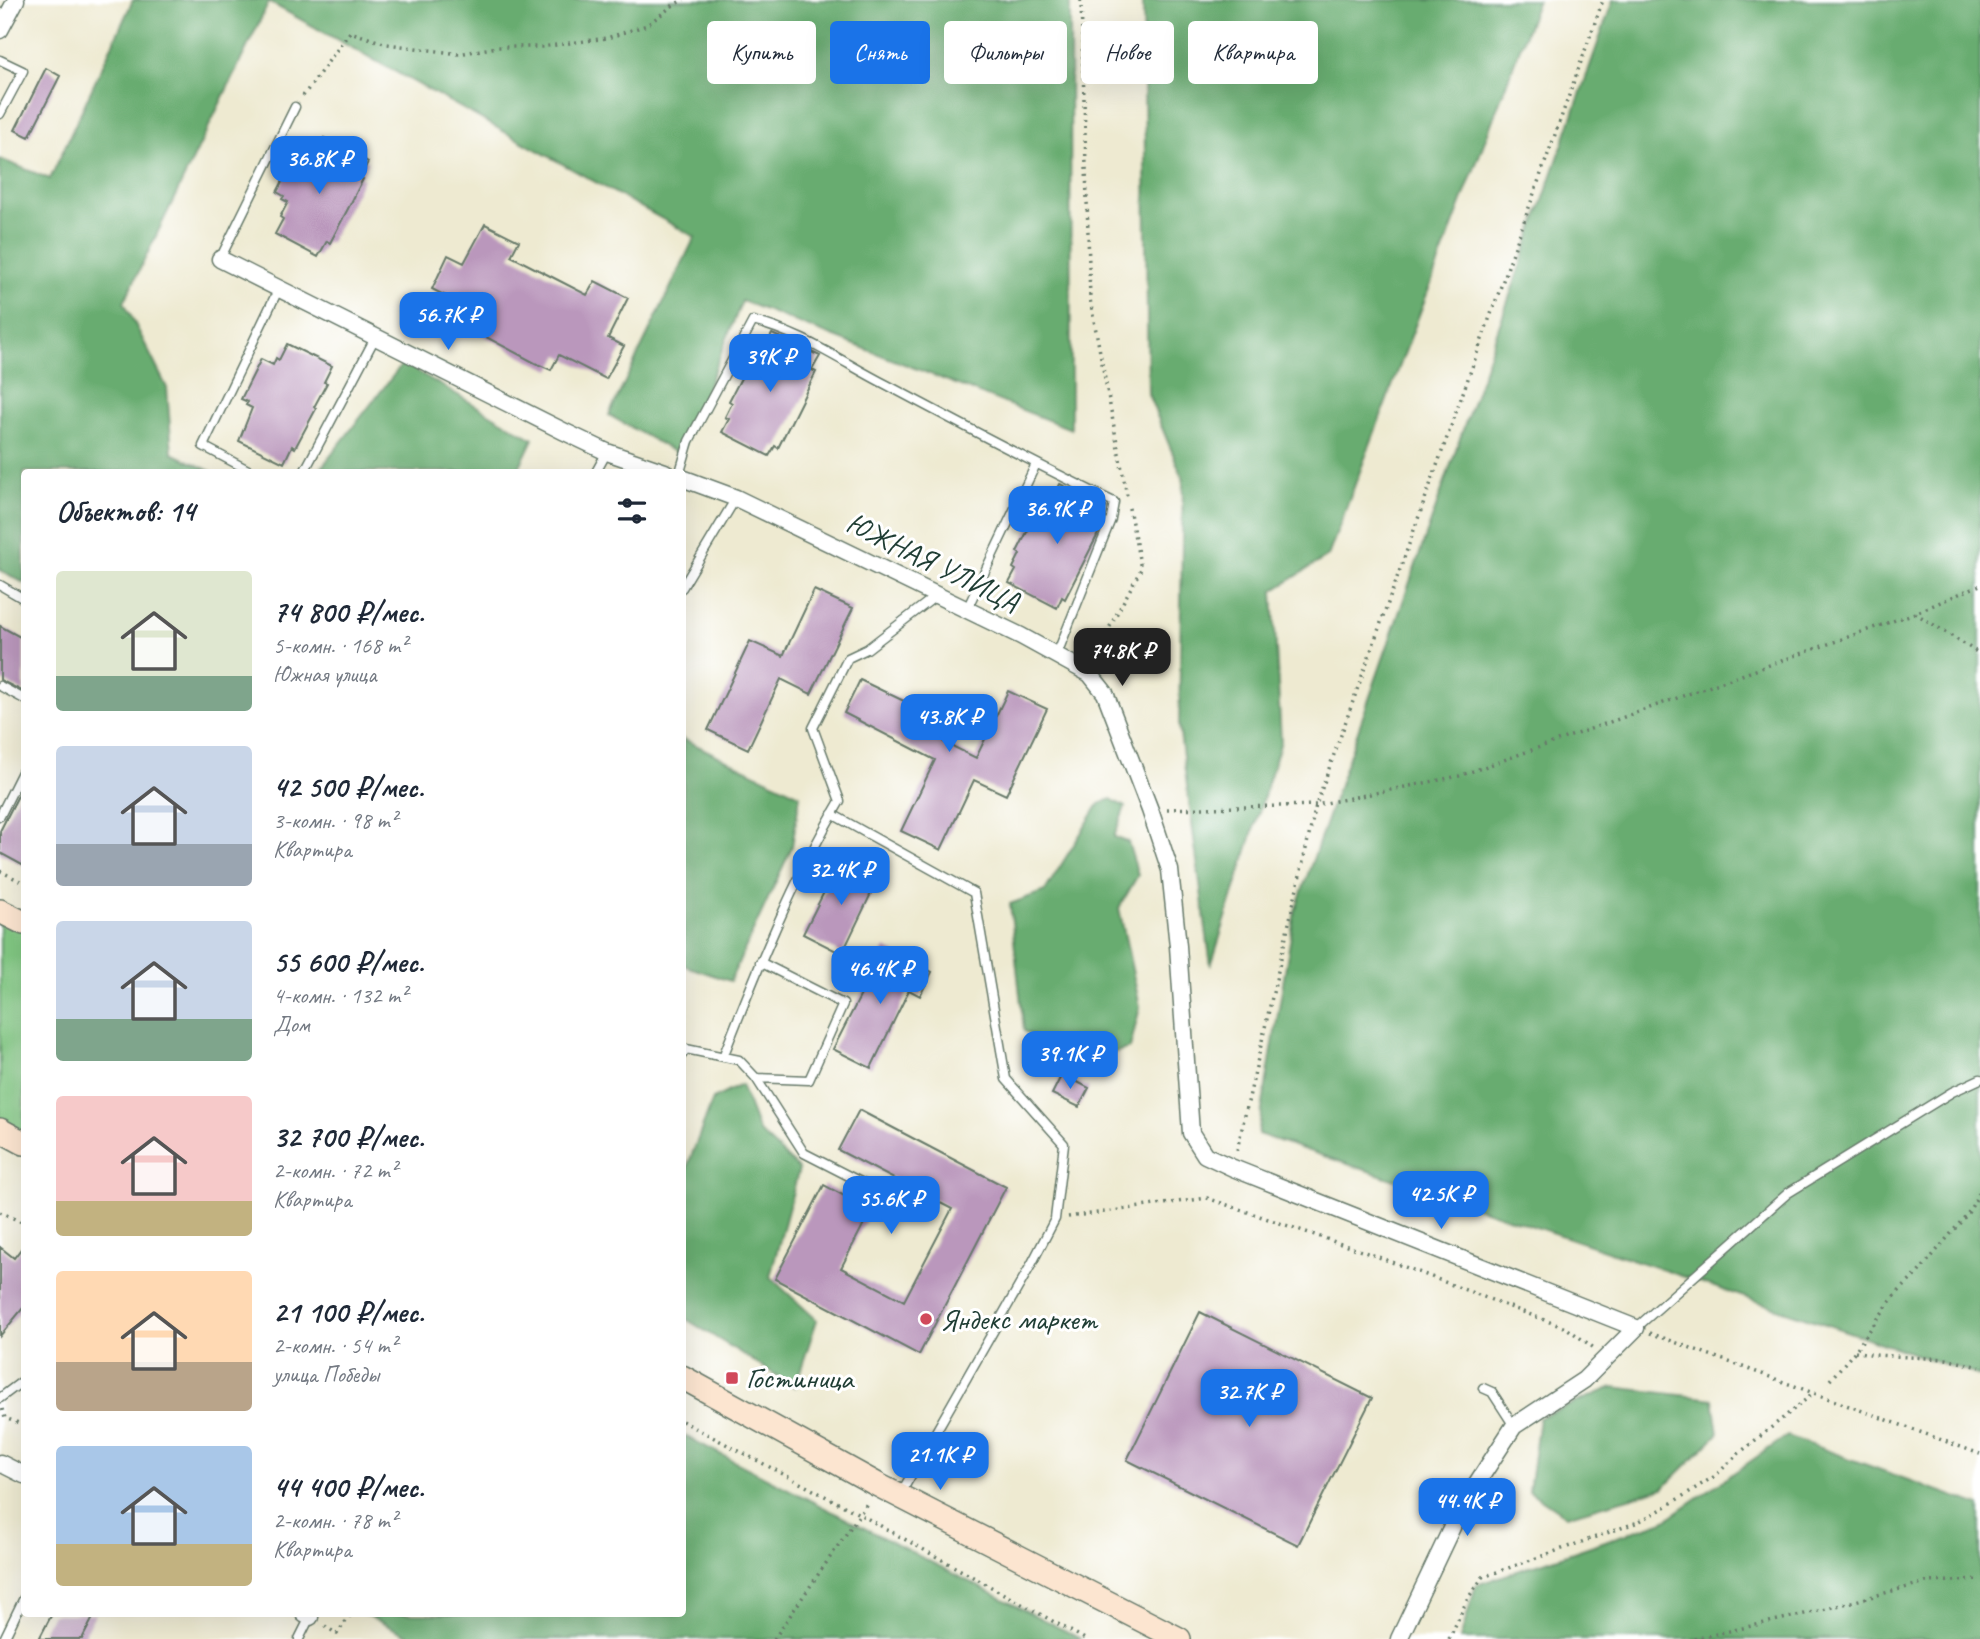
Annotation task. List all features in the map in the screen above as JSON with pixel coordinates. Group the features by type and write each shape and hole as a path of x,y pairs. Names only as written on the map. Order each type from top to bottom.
{"street":[{"path":"0,30 16,0"},
{"path":"220,259 607,452 656,469"},
{"name":"ЮЖНАЯ УЛИЦА","path":"686,479 736,498 1057,654 1090,674 1105,693 1170,870 1191,1133 1205,1155 1636,1328"},
{"path":"0,1130 21,1141"},
{"path":"1399,1639 1462,1506 1514,1426 1584,1380 1636,1328"},
{"path":"686,1379 878,1485 1179,1639"},
{"path":"0,1463 21,1474"}],"lane":[{"path":"0,60 23,71 0,114"},
{"path":"220,259 295,107"},
{"path":"246,469 203,446 279,288"},
{"path":"681,469 689,441 753,321 809,340 859,370 1036,464 1114,502 1111,519 1057,654"},
{"path":"306,469 376,336"},
{"path":"598,469 607,452"},
{"path":"967,609 1036,464"},
{"path":"686,581 736,498"},
{"path":"0,585 21,597"},
{"path":"723,1057 760,962 840,801 813,728 848,659 867,649 937,596"},
{"path":"0,686 21,697"},
{"path":"0,816 21,774"},
{"path":"832,814 974,893 1006,1079 1063,1144 1055,1219 899,1496"},
{"path":"756,1077 809,1080 843,1004 760,962"},
{"path":"686,1049 739,1060 756,1077 804,1153 925,1215"},
{"path":"1636,1328 1788,1193 1952,1092 1980,1079"},
{"path":"0,1399 21,1382"},
{"path":"1483,1388 1492,1392 1514,1426"},
{"path":"4,1639 21,1604"},
{"path":"299,1639 306,1617"}],"path":[{"path":"295,107 350,32 387,44 459,54 497,47 541,47 607,38 647,25 684,0"},
{"path":"1081,0 1090,299 1141,569 1107,632 1090,674"},
{"path":"1233,1168 1316,805 1603,0"},
{"path":"1150,810 1316,805 1460,776 1915,613 1980,585"},
{"path":"1915,613 1980,654"},
{"path":"0,870 21,881"},
{"path":"1829,1380 1855,1351 1894,1296 1918,1273 1968,1213 1980,1192"},
{"path":"1055,1219 1207,1198 1376,1256 1568,1329 1607,1357"},
{"path":"0,1212 21,1222"},
{"path":"1636,1328 1980,1454"},
{"path":"1855,1351 1874,1355 1946,1359 1980,1367"},
{"path":"1449,1639 1468,1598 1483,1577 1638,1522 1662,1509 1715,1476 1814,1393"},
{"path":"0,1399 5,1418 21,1424"},
{"path":"686,1423 861,1515 1085,1639"},
{"path":"774,1639 861,1515 878,1485"},
{"path":"1693,1639 1818,1611 1926,1582 1980,1580"},
{"path":"310,1617 337,1634 349,1617"}],"green space":[{"path":"133,0 1070,0 1071,429 742,301 680,455 609,415 695,237 269,2 124,302 167,388 172,453 206,469 21,469 21,581 0,570 0,159 50,179"},
{"path":"1143,0 1538,0 1328,556 1273,591 1281,741 1211,966 1179,726 1183,478 1148,394 1144,84 1174,84 1174,21 1143,21"},
{"path":"1613,0 1980,0 1980,1376 1258,1134 1295,911"},
{"path":"403,363 533,439 518,469 320,469"},
{"path":"686,740 800,795 792,847 730,981 686,966"},
{"path":"1111,799 1125,807 1114,837 1128,842 1138,875 1119,908 1140,1007 1130,1048 1082,1062 1024,1031 1010,904 1045,891 1099,804"},
{"path":"0,911 21,922 21,1141 0,1130"},
{"path":"741,1085 759,1132 799,1169 770,1277 817,1320 795,1387 686,1319 686,1170 713,1099"},
{"path":"1613,1387 1713,1399 1718,1434 1663,1488 1566,1516 1529,1491 1539,1418"},
{"path":"1787,1436 1980,1506 1980,1639 1460,1639 1476,1585 1664,1521"},
{"path":"686,1437 1081,1639 415,1639 370,1617 686,1617"}],"building":[{"path":"46,68 60,76 29,137 15,130"},
{"path":"324,138 368,162 360,178 363,179 330,243 327,241 318,257 275,234 288,202 277,192 297,154 310,159 313,153 316,155"},
{"path":"485,224 519,241 511,256 587,295 595,281 628,298 608,338 624,346 606,379 559,355 551,370 535,363 471,329 479,313 432,289 448,255 464,263"},
{"path":"772,334 820,356 812,370 816,372 778,448 775,446 769,456 722,432 729,419 725,417 732,403 729,401 750,361 753,363 763,343 766,345"},
{"path":"287,344 332,366 324,382 327,383 314,407 316,409 284,463 239,441 252,408 246,405 248,402 241,399 261,359 273,365 276,358 279,360"},
{"path":"1060,484 1106,507 1096,538 1065,599 1062,597 1057,608 1009,583 1016,570 1013,568 1020,554 1017,552 1037,512 1040,514 1050,495 1054,496"},
{"path":"814,590 853,608 811,694 781,679 748,749 708,730 750,641 783,656"},
{"path":"0,626 21,637 21,690 0,680"},
{"path":"860,680 952,724 944,742 976,758 1008,691 1047,709 1006,795 974,780 941,850 901,831 935,760 844,713"},
{"path":"21,790 21,864 0,853 0,831"},
{"path":"840,860 878,879 842,954 803,934"},
{"path":"885,948 932,972 920,996 909,990 871,1068 833,1049"},
{"path":"1062,1074 1089,1088 1079,1107 1052,1094"},
{"path":"859,1110 1006,1187 919,1355 775,1279 824,1185 871,1210 841,1268 904,1301 952,1209 838,1150"},
{"path":"0,1247 14,1258 21,1249 21,1311 0,1336"},
{"path":"1200,1312 1372,1398 1298,1545 1127,1460"},
{"path":"50,1617 93,1617 82,1639 39,1639"}],"place":[{"name":"Яндекс маркет","path":"926,1319"},
{"name":"Гостиница","path":"732,1378"}]}
